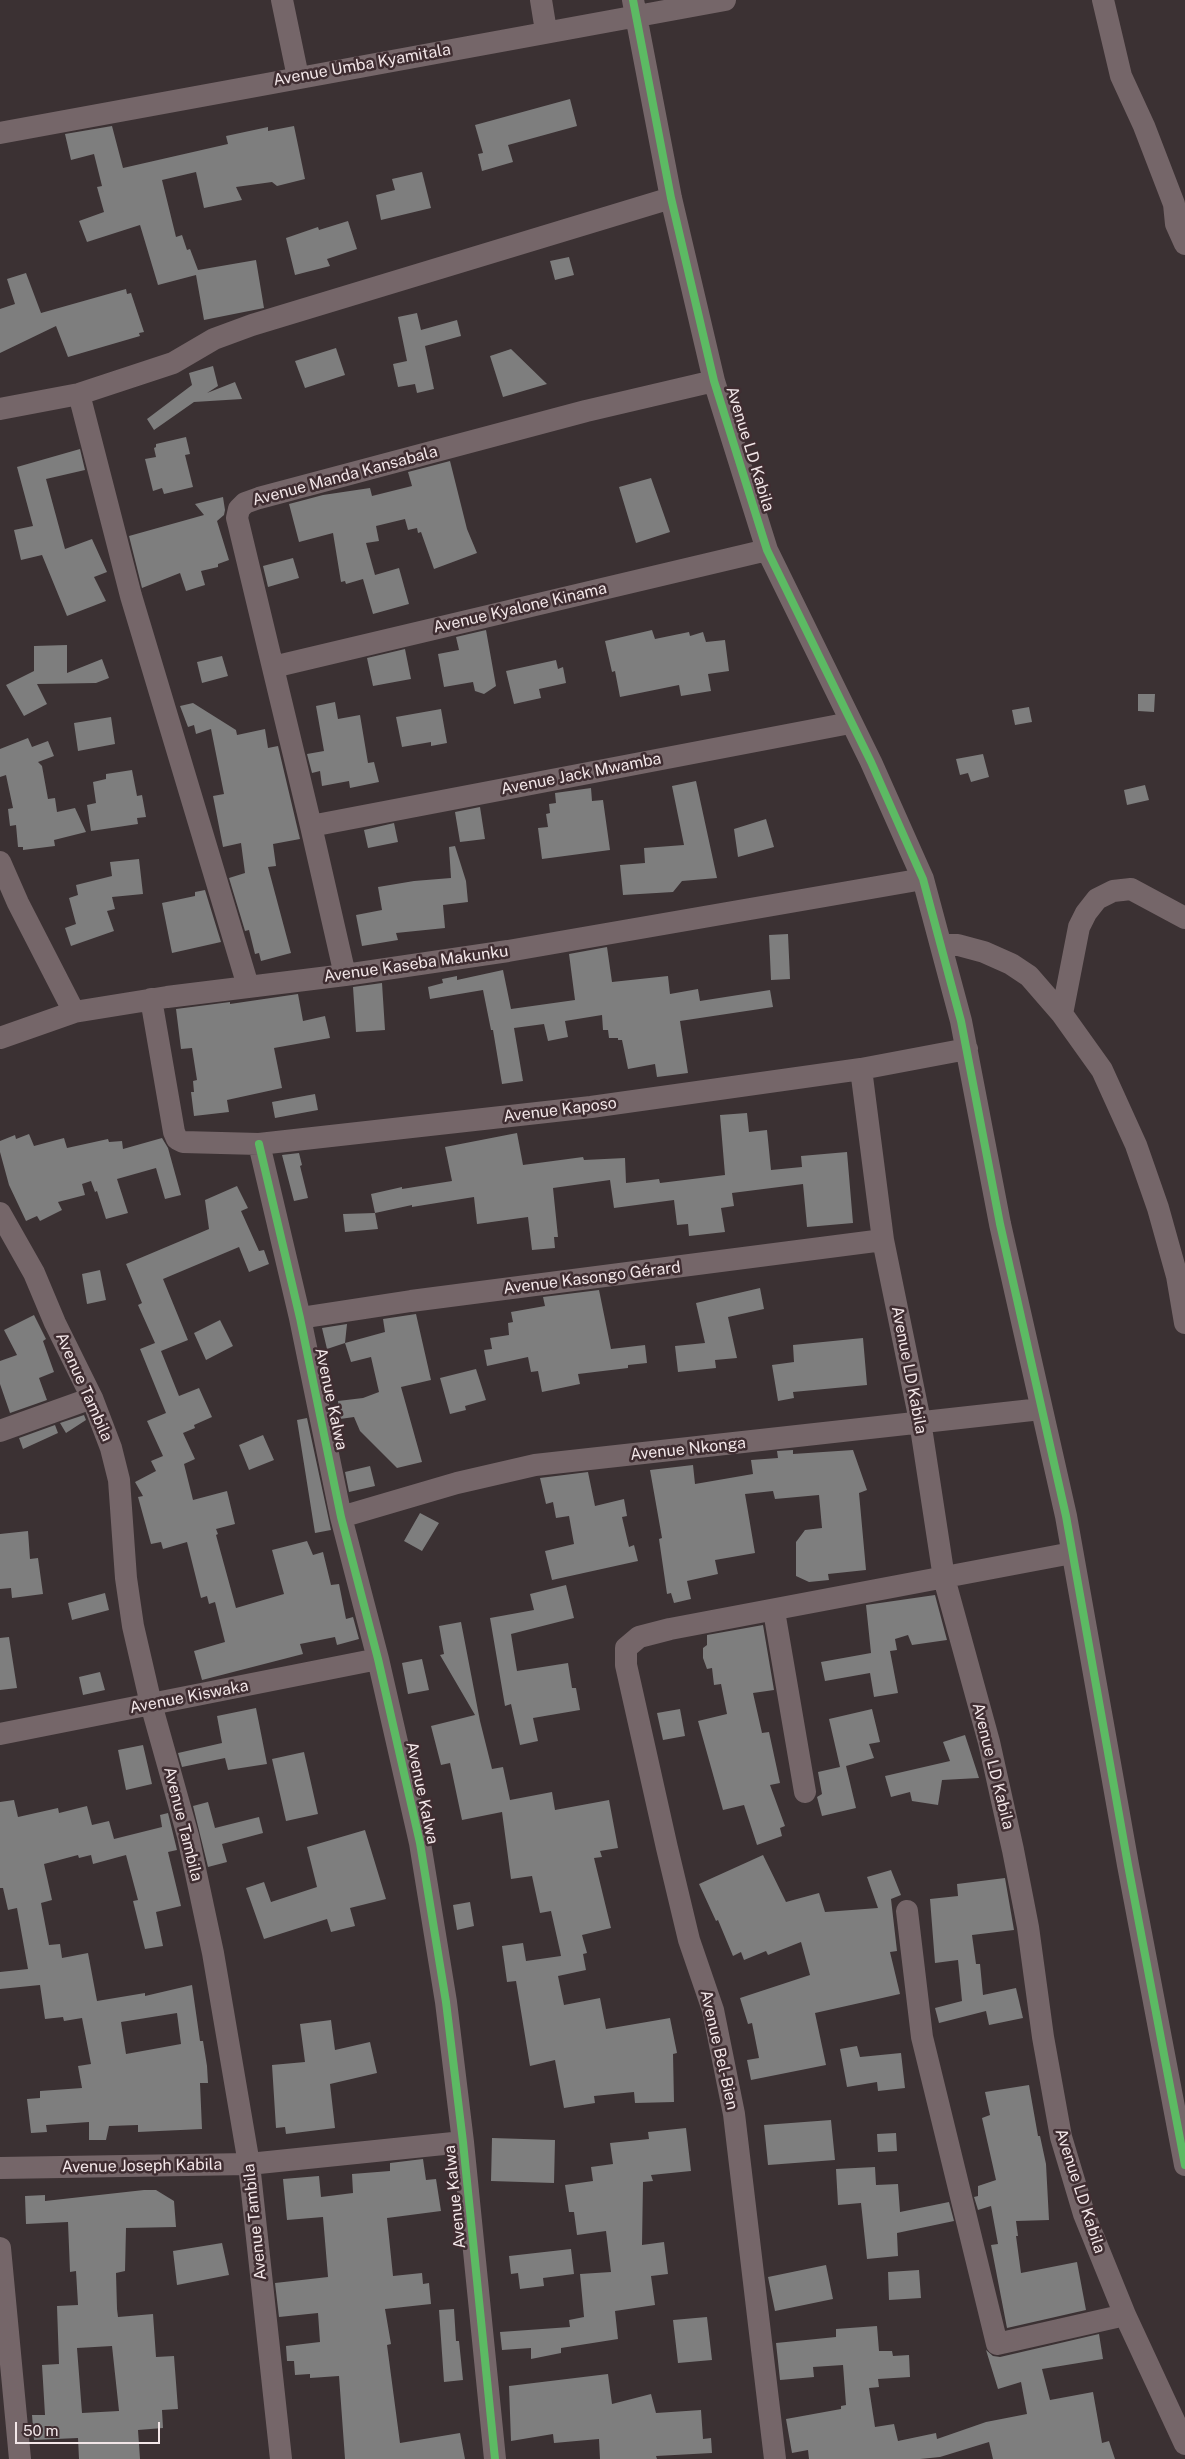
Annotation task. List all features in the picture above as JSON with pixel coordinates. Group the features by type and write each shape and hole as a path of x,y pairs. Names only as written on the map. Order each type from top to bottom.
{"street":[{"path":"282,0 298,77"},
{"path":"540,0 546,31"},
{"name":"Avenue Umba Kyamitala","path":"0,133 546,31 635,9 724,0"},
{"path":"1103,0 1122,76 1144,126 1174,204 1176,224 1185,244"},
{"name":"Avenue LD Kabila","path":"635,9 671,198 714,381 767,550 850,723 871,762 923,879 942,945 967,1049 1000,1224 1066,1516 1128,1866 1185,2165"},
{"path":"0,409 79,394 173,363 214,338 252,325 671,198"},
{"name":"Avenue Manda Kansabala","path":"345,975 312,826 237,518 239,509 245,503 586,411 714,381"},
{"path":"79,394 131,596 248,986"},
{"name":"Avenue Kyalone Kinama","path":"273,667 767,550"},
{"name":"Avenue Jack Mwamba","path":"312,826 850,723"},
{"path":"0,862 18,903 74,1012"},
{"name":"Avenue Kaseba Makunku","path":"0,1038 74,1012 150,999 345,975 508,951 923,879"},
{"path":"1062,1014 1079,927 1086,913 1097,899 1113,891 1131,889 1185,918"},
{"path":"942,945 958,946 984,952 1011,964 1029,976 1062,1014 1102,1070 1136,1145 1158,1208 1175,1269 1185,1323"},
{"name":"Avenue Kaposo","path":"150,999 177,1139 183,1142 259,1144 591,1108 861,1069 967,1049"},
{"name":"Avenue LD Kabila","path":"861,1069 883,1240 920,1421 944,1578 989,1742 1013,1850 1028,1927 1043,2037 1061,2137 1084,2214 1125,2315 1185,2444"},
{"name":"Avenue Kalwa","path":"259,1144 300,1318 341,1518 378,1659 420,1843 446,2002 463,2142 495,2459"},
{"name":"Avenue Tambila","path":"0,1214 34,1273 59,1331 92,1398 111,1448 119,1480 126,1578 133,1626 151,1704 188,1836 209,1934 248,2164 280,2459"},
{"name":"Avenue Kasongo Gérard","path":"300,1318 411,1301 883,1240"},
{"path":"0,1432 92,1398"},
{"name":"Avenue Nkonga","path":"341,1518 457,1483 535,1465 776,1440 920,1421 1041,1409"},
{"path":"804,1792 774,1611 1072,1553"},
{"name":"Avenue Bel-Bien","path":"774,1611 640,1637 626,1648 626,1665 689,1940 714,2010 734,2114 775,2459"},
{"name":"Avenue Kiswaka","path":"0,1734 378,1659"},
{"path":"907,1911 922,2038 997,2344 1125,2315"},
{"name":"Avenue Joseph Kabila","path":"0,2168 248,2164 463,2142"},
{"path":"0,2248 20,2459"}],"building":[{"path":"570,99 577,126 508,145 513,162 482,171 478,154 483,153 475,125"},
{"path":"112,126 123,168 228,144 226,136 268,127 268,131 294,126 305,179 277,186 272,182 236,187 242,200 204,208 196,172 162,180 176,237 182,235 187,250 190,249 198,270 256,260 264,308 204,320 196,275 158,285 140,225 87,242 79,221 104,212 97,187 102,186 94,154 71,160 65,134"},
{"path":"422,172 431,208 381,220 376,195 395,190 392,179"},
{"path":"348,221 357,249 327,259 330,266 295,275 286,238 318,227 319,230"},
{"path":"569,257 574,275 555,280 550,261"},
{"path":"26,273 41,313 126,289 127,294 131,293 144,332 139,333 140,336 68,357 56,326 0,353 0,309 15,304 7,279"},
{"path":"417,313 421,330 457,320 461,336 425,346 434,389 417,393 415,384 398,387 393,364 407,361 398,317"},
{"path":"336,348 345,375 305,388 295,361"},
{"path":"511,349 547,384 503,397 490,356"},
{"path":"213,366 218,386 207,393 235,382 242,399 194,402 154,430 147,419 192,385 189,373"},
{"path":"186,437 190,454 185,455 193,487 164,494 162,488 153,491 145,459 156,457 154,448 156,444"},
{"path":"80,449 85,470 46,479 65,549 92,539 107,572 94,577 106,601 67,616 42,555 21,560 14,530 33,526 17,467"},
{"path":"450,461 467,529 477,553 434,569 421,532 418,533 417,528 408,530 405,519 376,526 379,541 366,543 375,575 399,568 409,604 373,614 363,579 346,584 345,581 341,582 333,533 299,542 289,504 323,495 370,488 372,496 412,486 408,472"},
{"path":"651,478 670,532 636,543 619,487"},
{"path":"223,497 224,515 217,521 229,560 218,564 218,567 201,571 205,585 186,591 180,573 142,588 129,536 204,515 195,504"},
{"path":"293,558 299,578 268,587 263,566"},
{"path":"486,630 496,686 484,694 475,691 473,682 444,687 438,654 459,650 456,637"},
{"path":"652,630 655,639 689,632 690,636 703,632 706,642 725,640 729,671 708,674 711,691 681,696 679,685 620,697 615,671 612,672 605,641"},
{"path":"67,645 67,673 102,659 109,678 96,683 37,684 47,704 24,716 6,685 34,671 34,646"},
{"path":"405,649 411,679 373,686 367,658"},
{"path":"222,656 228,676 202,683 197,662"},
{"path":"556,660 558,669 563,667 566,683 539,689 541,698 514,704 506,671"},
{"path":"1138,694 1155,694 1154,712 1138,711"},
{"path":"335,702 338,719 360,715 368,763 374,762 379,782 350,788 349,781 322,786 320,771 312,773 307,754 324,751 316,706"},
{"path":"193,703 236,730 237,735 265,729 268,748 278,746 300,839 273,844 276,866 268,867 291,953 261,961 259,953 255,954 249,930 245,931 229,878 245,873 241,843 223,847 213,796 224,794 211,729 196,734 194,725 188,727 180,706"},
{"path":"1029,707 1032,722 1015,725 1012,710"},
{"path":"441,709 447,743 431,746 431,742 402,747 396,717"},
{"path":"111,717 115,744 78,751 74,723"},
{"path":"28,738 32,747 48,741 54,756 38,762 42,766 48,799 55,798 57,812 75,808 86,832 54,840 55,846 23,850 23,847 18,847 16,825 10,826 8,809 13,808 6,775 0,777 0,749"},
{"path":"983,754 989,777 971,782 968,773 960,775 956,759"},
{"path":"132,770 137,796 142,795 146,817 137,818 138,824 91,831 87,805 96,803 93,782 106,779 106,774"},
{"path":"696,781 717,878 682,881 673,892 623,895 620,865 645,863 644,848 684,845 672,786"},
{"path":"1145,785 1149,800 1127,805 1124,790"},
{"path":"591,788 592,801 603,800 610,850 542,859 538,828 548,827 546,814 550,813 549,804 556,803 555,793"},
{"path":"480,807 485,839 460,842 455,812"},
{"path":"766,819 774,847 738,857 734,829"},
{"path":"394,823 398,842 368,848 364,830"},
{"path":"455,846 466,881 468,902 443,905 445,928 396,933 398,940 362,946 356,915 382,910 378,887 414,881 451,878 449,847"},
{"path":"139,859 143,894 112,897 115,909 107,911 114,931 71,946 65,928 76,924 69,898 78,895 76,885 112,876 110,862"},
{"path":"205,890 221,942 172,953 162,903 195,896 195,892"},
{"path":"788,934 790,979 771,980 769,935"},
{"path":"607,947 612,982 668,976 670,994 698,989 700,1001 770,990 773,1007 680,1021 688,1073 657,1077 655,1064 628,1069 622,1040 609,1038 608,1030 603,1030 602,1015 565,1021 568,1037 548,1041 544,1024 514,1028 523,1081 502,1084 493,1030 491,1030 483,990 430,999 428,987 443,983 442,979 457,976 457,980 503,970 511,1009 575,1000 569,954"},
{"path":"382,983 385,1030 356,1032 353,987"},
{"path":"298,994 303,1021 325,1016 330,1038 274,1048 282,1088 227,1100 229,1112 194,1116 191,1092 194,1092 193,1081 197,1080 192,1048 181,1049 176,1009 230,1002 230,1004"},
{"path":"315,1094 318,1110 275,1118 272,1102"},
{"path":"747,1113 749,1132 767,1130 771,1170 802,1167 801,1156 847,1152 853,1223 807,1227 803,1184 732,1193 734,1206 721,1208 725,1232 689,1236 688,1224 677,1225 674,1200 614,1208 610,1180 553,1188 558,1237 554,1237 555,1248 532,1250 528,1217 477,1224 474,1197 412,1207 412,1205 375,1213 371,1194 402,1187 402,1189 452,1181 445,1147 517,1133 523,1165 583,1157 584,1160 625,1158 626,1183 659,1179 660,1183 725,1175 720,1115"},
{"path":"29,1134 34,1146 64,1138 67,1148 108,1139 109,1142 122,1141 123,1149 162,1138 168,1148 181,1195 165,1199 156,1168 117,1179 128,1213 106,1219 97,1191 95,1192 91,1181 82,1184 85,1195 58,1202 62,1210 40,1221 37,1216 26,1221 9,1185 0,1152 0,1141 15,1135 16,1139"},
{"path":"299,1153 302,1165 300,1166 308,1198 294,1201 282,1155"},
{"path":"237,1186 248,1208 241,1211 259,1251 264,1250 269,1264 249,1272 239,1247 163,1279 188,1340 161,1351 179,1396 199,1388 212,1417 194,1425 195,1428 183,1433 195,1459 184,1464 193,1500 227,1491 235,1524 216,1529 218,1534 216,1535 236,1608 284,1594 272,1550 307,1541 313,1555 323,1552 331,1585 339,1584 346,1619 353,1617 359,1639 337,1645 335,1637 300,1644 303,1654 202,1680 194,1651 225,1642 215,1602 209,1604 207,1596 201,1598 187,1542 163,1549 161,1542 151,1544 138,1497 143,1496 135,1482 156,1471 151,1461 163,1456 147,1421 166,1413 140,1349 155,1343 138,1305 142,1303 126,1264 209,1229 205,1200"},
{"path":"375,1213 378,1229 345,1232 343,1214"},
{"path":"100,1270 106,1300 87,1304 82,1274"},
{"path":"760,1288 764,1309 728,1317 737,1358 715,1360 716,1368 678,1372 675,1346 705,1343 696,1303"},
{"path":"599,1290 611,1349 645,1345 647,1363 628,1365 628,1368 578,1374 580,1384 542,1392 538,1371 531,1372 528,1357 487,1366 484,1350 492,1349 490,1338 509,1335 508,1323 513,1322 511,1312 545,1306 543,1297"},
{"path":"416,1314 431,1380 401,1387 422,1462 397,1468 360,1431 354,1417 340,1419 338,1401 363,1398 379,1392 371,1357 351,1362 345,1343 385,1332 383,1319"},
{"path":"34,1315 46,1339 43,1341 54,1372 39,1378 47,1400 10,1413 0,1384 0,1361 17,1355 4,1330"},
{"path":"220,1320 233,1346 206,1360 194,1333"},
{"path":"347,1324 345,1343 327,1349 322,1328"},
{"path":"863,1338 867,1385 793,1392 794,1398 778,1401 772,1365 794,1362 793,1345"},
{"path":"476,1369 486,1400 465,1406 466,1410 450,1414 440,1378"},
{"path":"84,1415 86,1420 66,1433 60,1423"},
{"path":"307,1418 331,1530 315,1533 297,1420"},
{"path":"55,1425 58,1433 23,1449 19,1438"},
{"path":"263,1435 274,1460 249,1470 239,1445"},
{"path":"793,1450 793,1454 853,1450 867,1490 859,1493 866,1570 828,1574 829,1580 809,1582 796,1576 796,1542 805,1530 822,1528 819,1495 775,1499 773,1491 745,1494 755,1553 715,1560 718,1574 687,1581 691,1599 674,1603 671,1593 667,1594 659,1539 662,1538 650,1470 693,1465 695,1484 753,1474 751,1460 778,1458 777,1451"},
{"path":"370,1466 375,1486 349,1492 345,1472"},
{"path":"588,1472 595,1506 624,1499 627,1516 622,1517 629,1547 634,1545 638,1561 552,1580 545,1551 574,1544 569,1516 556,1518 553,1502 546,1504 540,1478"},
{"path":"420,1513 439,1523 422,1551 404,1541"},
{"path":"28,1531 30,1559 38,1558 43,1594 12,1598 11,1588 0,1589 0,1534"},
{"path":"566,1585 574,1618 511,1634 517,1671 568,1663 572,1688 576,1688 580,1710 533,1718 538,1741 520,1745 511,1704 505,1706 490,1618 534,1610 530,1594"},
{"path":"105,1593 109,1610 72,1620 68,1603"},
{"path":"935,1595 947,1640 912,1645 908,1635 895,1639 897,1650 890,1651 898,1693 874,1697 870,1673 825,1681 821,1662 871,1653 866,1605"},
{"path":"461,1622 480,1721 492,1769 503,1767 510,1800 552,1792 555,1810 609,1800 618,1848 600,1851 602,1857 594,1858 611,1928 582,1935 587,1953 583,1954 586,1970 558,1976 564,2005 600,1998 606,2029 670,2018 677,2053 673,2054 674,2102 635,2103 634,2092 594,2096 595,2103 564,2108 555,2060 530,2066 516,1981 507,1982 502,1946 523,1943 526,1961 561,1956 551,1911 540,1913 532,1876 511,1879 502,1812 462,1820 450,1763 441,1765 431,1726 475,1715 440,1655 444,1654 439,1626"},
{"path":"763,1625 774,1690 753,1693 762,1733 769,1732 780,1783 770,1785 785,1826 780,1828 782,1836 757,1845 744,1805 723,1810 698,1721 727,1714 721,1684 714,1685 712,1668 707,1669 703,1658 703,1648 707,1645 707,1635"},
{"path":"9,1637 17,1688 0,1690 0,1638"},
{"path":"422,1659 429,1690 408,1694 402,1663"},
{"path":"100,1672 105,1690 83,1695 79,1677"},
{"path":"256,1708 267,1764 228,1770 225,1758 182,1767 178,1753 222,1743 217,1716"},
{"path":"680,1709 685,1736 663,1740 657,1713"},
{"path":"872,1709 880,1742 869,1744 874,1758 846,1766 856,1808 822,1816 817,1797 822,1794 818,1772 840,1767 829,1719"},
{"path":"965,1735 979,1778 942,1780 938,1805 912,1801 910,1792 891,1797 885,1776 950,1761 943,1742"},
{"path":"143,1745 152,1784 126,1790 118,1750"},
{"path":"304,1752 318,1814 286,1821 272,1759"},
{"path":"14,1800 18,1817 58,1808 59,1813 87,1806 92,1825 109,1821 114,1839 162,1827 160,1815 168,1813 177,1850 168,1852 181,1906 156,1912 163,1946 145,1949 133,1901 138,1900 126,1855 93,1864 91,1855 79,1858 78,1855 44,1864 52,1900 41,1903 49,1945 60,1944 62,1958 88,1953 97,2001 145,1993 145,1996 192,1985 200,2041 203,2041 207,2066 208,2083 200,2083 202,2129 138,2132 138,2125 109,2126 106,2140 89,2140 89,2122 46,2125 47,2132 31,2133 27,2099 40,2098 40,2091 82,2088 78,2066 91,2064 82,2018 64,2021 63,2017 45,2019 40,1985 0,1989 0,1972 28,1969 17,1908 8,1910 3,1888 0,1888 0,1802","holes":["177,2013 181,2044 126,2054 121,2022"]},
{"path":"208,1802 215,1828 259,1817 263,1833 222,1844 227,1862 208,1867 193,1806"},
{"path":"365,1830 386,1899 350,1908 355,1926 331,1932 327,1919 264,1939 246,1888 264,1882 271,1902 317,1887 307,1847"},
{"path":"763,1855 786,1902 819,1893 825,1912 878,1908 867,1877 891,1870 901,1895 891,1899 897,1951 890,1952 900,1994 815,2013 826,2065 751,2080 747,2060 759,2058 752,2023 748,2024 740,1998 810,1975 801,1942 768,1955 766,1951 744,1960 741,1952 733,1956 718,1920 716,1921 699,1884"},
{"path":"1005,1878 1014,1930 972,1935 976,1964 980,1964 983,1995 1016,1988 1023,2018 989,2025 986,2011 939,2023 935,2008 962,2001 958,1960 935,1963 930,1899 958,1896 957,1884"},
{"path":"470,1902 474,1926 457,1930 453,1905"},
{"path":"331,2020 335,2050 370,2042 377,2073 330,2084 335,2128 286,2134 285,2127 276,2128 272,2065 305,2062 300,2024"},
{"path":"857,2046 860,2057 901,2053 905,2088 878,2091 877,2082 847,2087 840,2049"},
{"path":"1029,2085 1038,2136 1040,2136 1046,2164 1049,2220 1016,2221 1021,2273 1077,2262 1086,2310 1007,2328 991,2245 998,2244 991,2206 978,2210 974,2197 978,2196 978,2186 996,2180 982,2118 990,2115 985,2092"},
{"path":"831,2120 835,2160 768,2165 764,2125"},
{"path":"686,2128 691,2171 651,2175 653,2181 643,2182 642,2245 664,2242 668,2274 651,2276 655,2305 615,2311 618,2339 561,2348 561,2353 531,2359 531,2348 502,2350 500,2332 570,2327 569,2320 584,2317 580,2274 611,2272 606,2231 577,2235 574,2212 569,2212 565,2185 593,2181 591,2167 613,2164 610,2143 649,2139 648,2132"},
{"path":"896,2133 897,2151 878,2152 877,2134"},
{"path":"492,2138 555,2140 554,2183 491,2181"},
{"path":"423,2159 426,2180 436,2179 441,2211 387,2218 393,2276 422,2273 423,2284 429,2283 431,2304 385,2309 391,2344 387,2345 400,2443 460,2433 465,2459 345,2459 339,2376 310,2378 310,2374 295,2375 294,2361 287,2361 286,2346 320,2342 318,2313 279,2317 275,2283 328,2277 323,2217 287,2220 283,2179 319,2176 321,2197 353,2193 352,2174 390,2171 390,2163"},
{"path":"875,2167 876,2185 898,2184 900,2212 949,2202 954,2221 897,2233 898,2256 867,2259 861,2203 838,2205 836,2169"},
{"path":"156,2190 174,2201 176,2227 126,2228 125,2271 116,2273 118,2317 153,2314 156,2357 174,2356 178,2409 162,2410 163,2428 138,2430 140,2459 79,2459 78,2438 34,2440 32,2415 45,2415 42,2365 59,2364 57,2306 78,2305 76,2271 70,2272 68,2222 26,2224 25,2196 45,2195 45,2201","holes":["112,2346 119,2411 82,2413 77,2348"]},
{"path":"222,2243 229,2275 177,2285 173,2251"},
{"path":"571,2249 574,2274 543,2278 544,2286 520,2289 518,2273 511,2274 509,2256"},
{"path":"826,2265 833,2299 775,2311 768,2277"},
{"path":"919,2270 921,2298 889,2300 888,2272"},
{"path":"454,2309 456,2341 459,2341 463,2380 444,2382 439,2310"},
{"path":"707,2317 712,2360 678,2363 673,2320"},
{"path":"877,2326 879,2351 892,2351 893,2356 909,2355 910,2377 878,2379 879,2387 869,2388 875,2427 894,2424 898,2441 936,2433 937,2439 986,2422 1027,2414 1021,2382 998,2389 986,2350 993,2356 1000,2357 1099,2334 1103,2359 1042,2369 1050,2400 1093,2392 1102,2443 1109,2441 1115,2459 993,2459 989,2442 940,2457 920,2459 809,2459 808,2450 792,2453 786,2419 841,2409 841,2406 846,2405 843,2365 813,2367 814,2377 780,2380 776,2343 836,2337 836,2329"},
{"path":"608,2374 612,2404 651,2394 656,2413 701,2410 703,2439 711,2438 712,2453 656,2456 657,2459 600,2459 599,2439 554,2443 553,2434 511,2441 509,2386"}],"cycle path":[{"path":"633,0 671,198 714,381 767,550 871,762 923,879 961,1021 1000,1224 1066,1516 1128,1865 1185,2165"},
{"path":"259,1144 300,1318 341,1517 378,1659 420,1843 446,2002 463,2142 495,2459"}]}
